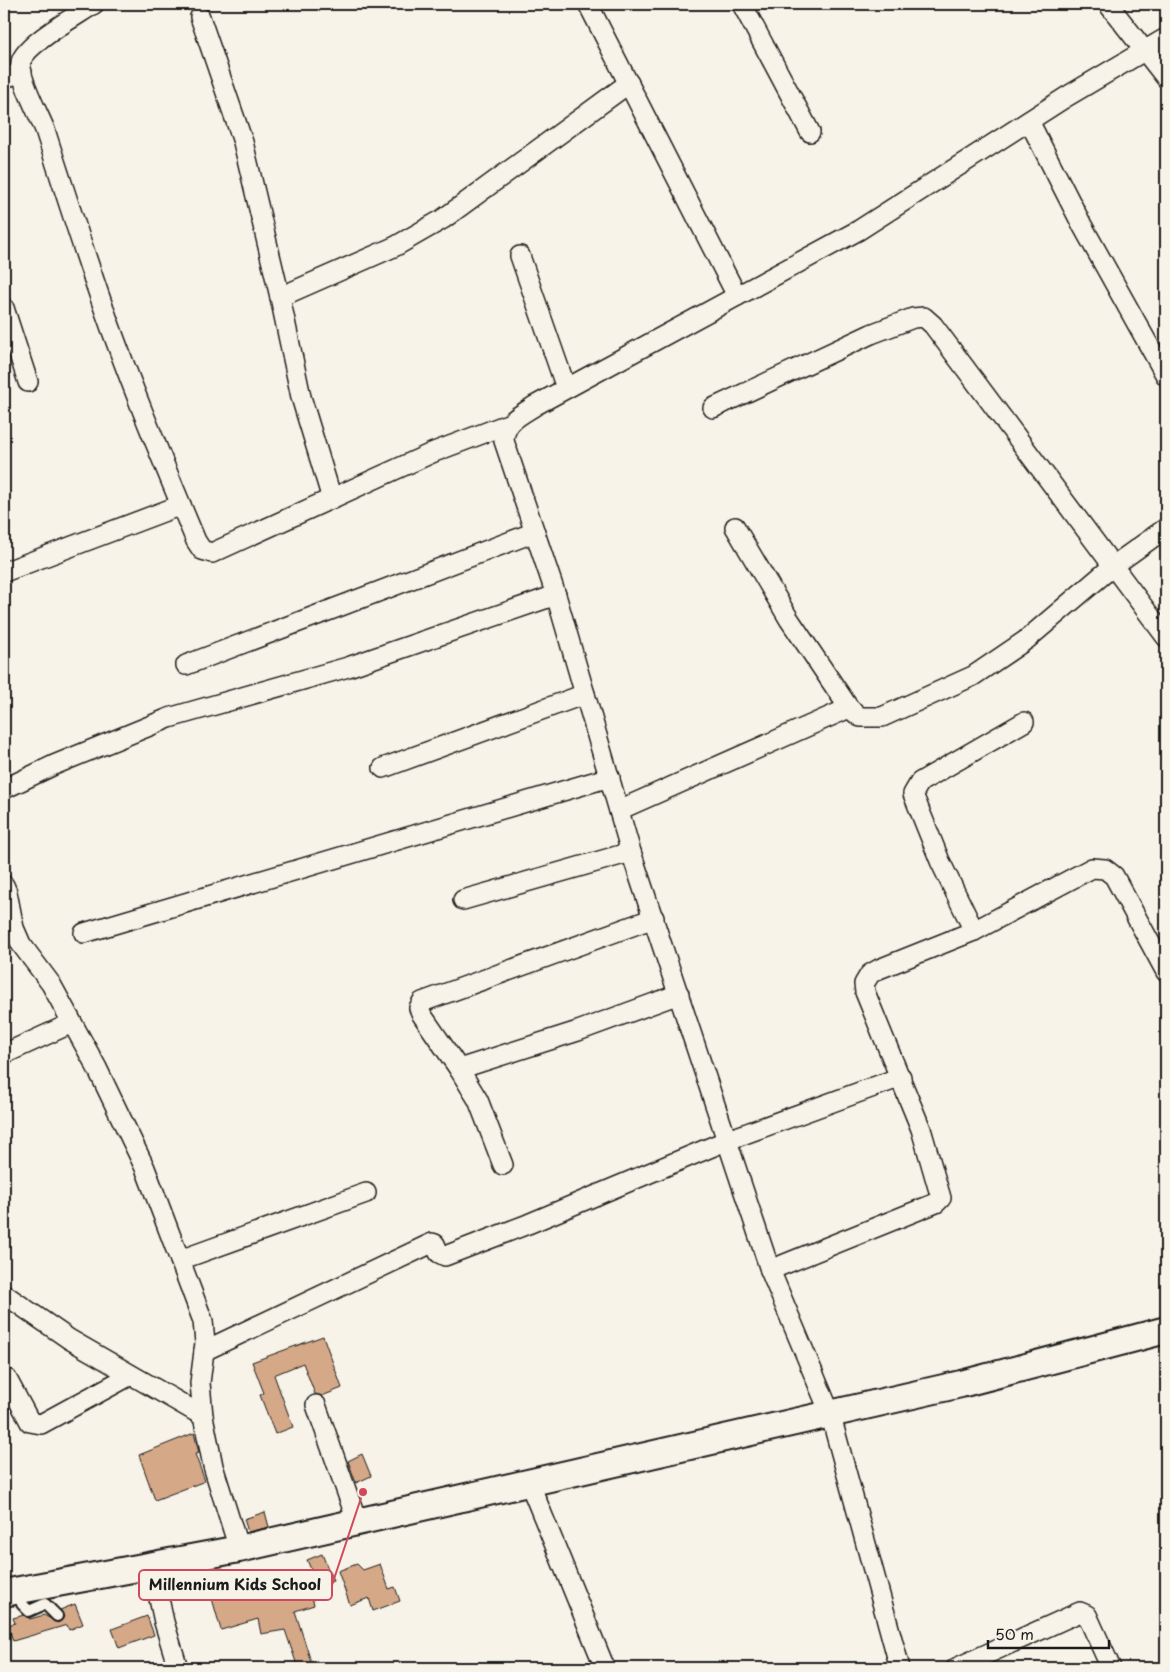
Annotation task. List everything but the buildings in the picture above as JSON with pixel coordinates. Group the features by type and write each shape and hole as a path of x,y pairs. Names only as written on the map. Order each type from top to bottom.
{"main road":[{"path":"11,1591 239,1549 961,1384 1166,1330"}],"street":[{"path":"94,4 37,43 24,55 21,63 22,72 42,123 94,282 145,418 196,541 202,550 212,553 434,452 508,424 536,404 859,230 1029,121 1166,38"},
{"path":"588,4 737,296"},
{"path":"742,4 810,132"},
{"path":"1108,4 1146,50 1166,78"},
{"path":"200,17 242,142 280,297 301,397 332,499"},
{"path":"4,78 22,72"},
{"path":"280,297 396,246 442,219 629,83"},
{"path":"1029,121 1082,225 1166,376"},
{"path":"520,256 566,388"},
{"path":"4,308 28,382"},
{"path":"713,408 871,334 913,318 924,317 939,332 1166,636"},
{"path":"508,424 504,432 504,441 556,595 631,852 680,994 770,1270 830,1413 900,1668"},
{"path":"4,572 182,505"},
{"path":"735,527 789,619 849,708 860,718 882,717 973,676 1026,640 1114,566 1166,528"},
{"path":"186,665 535,532"},
{"path":"4,789 54,765 169,718 348,667 556,595"},
{"path":"383,768 585,694"},
{"path":"619,810 849,708"},
{"path":"974,930 940,861 913,794 920,782 1024,722"},
{"path":"84,933 610,777"},
{"path":"463,900 631,852"},
{"path":"770,1270 936,1203 941,1198 921,1129 864,984 870,974 974,930 1092,868 1105,869 1114,876 1166,972"},
{"path":"4,885 8,892 14,928 20,944 51,984 115,1104 145,1168 203,1321 206,1343 200,1383 203,1416 213,1466 239,1549"},
{"path":"503,1165 478,1100 460,1068 422,1015 419,1008 422,1002 654,918"},
{"path":"460,1068 578,1031 680,994"},
{"path":"4,1054 72,1023"},
{"path":"204,1351 427,1245 435,1244 439,1253 445,1256 528,1224 728,1140 901,1077"},
{"path":"180,1260 366,1193"},
{"path":"4,1294 69,1339 203,1416"},
{"path":"7,1379 30,1422 42,1424 131,1375"},
{"path":"316,1405 358,1521"},
{"path":"529,1482 605,1668"},
{"path":"152,1566 164,1622 178,1668"},
{"path":"956,1668 1080,1612 1087,1615 1111,1668"}],"lane":[{"path":"11,1591 29,1611 45,1604 57,1616"}],"place":[{"name":"Millennium Kids School","path":"363,1492"}]}
